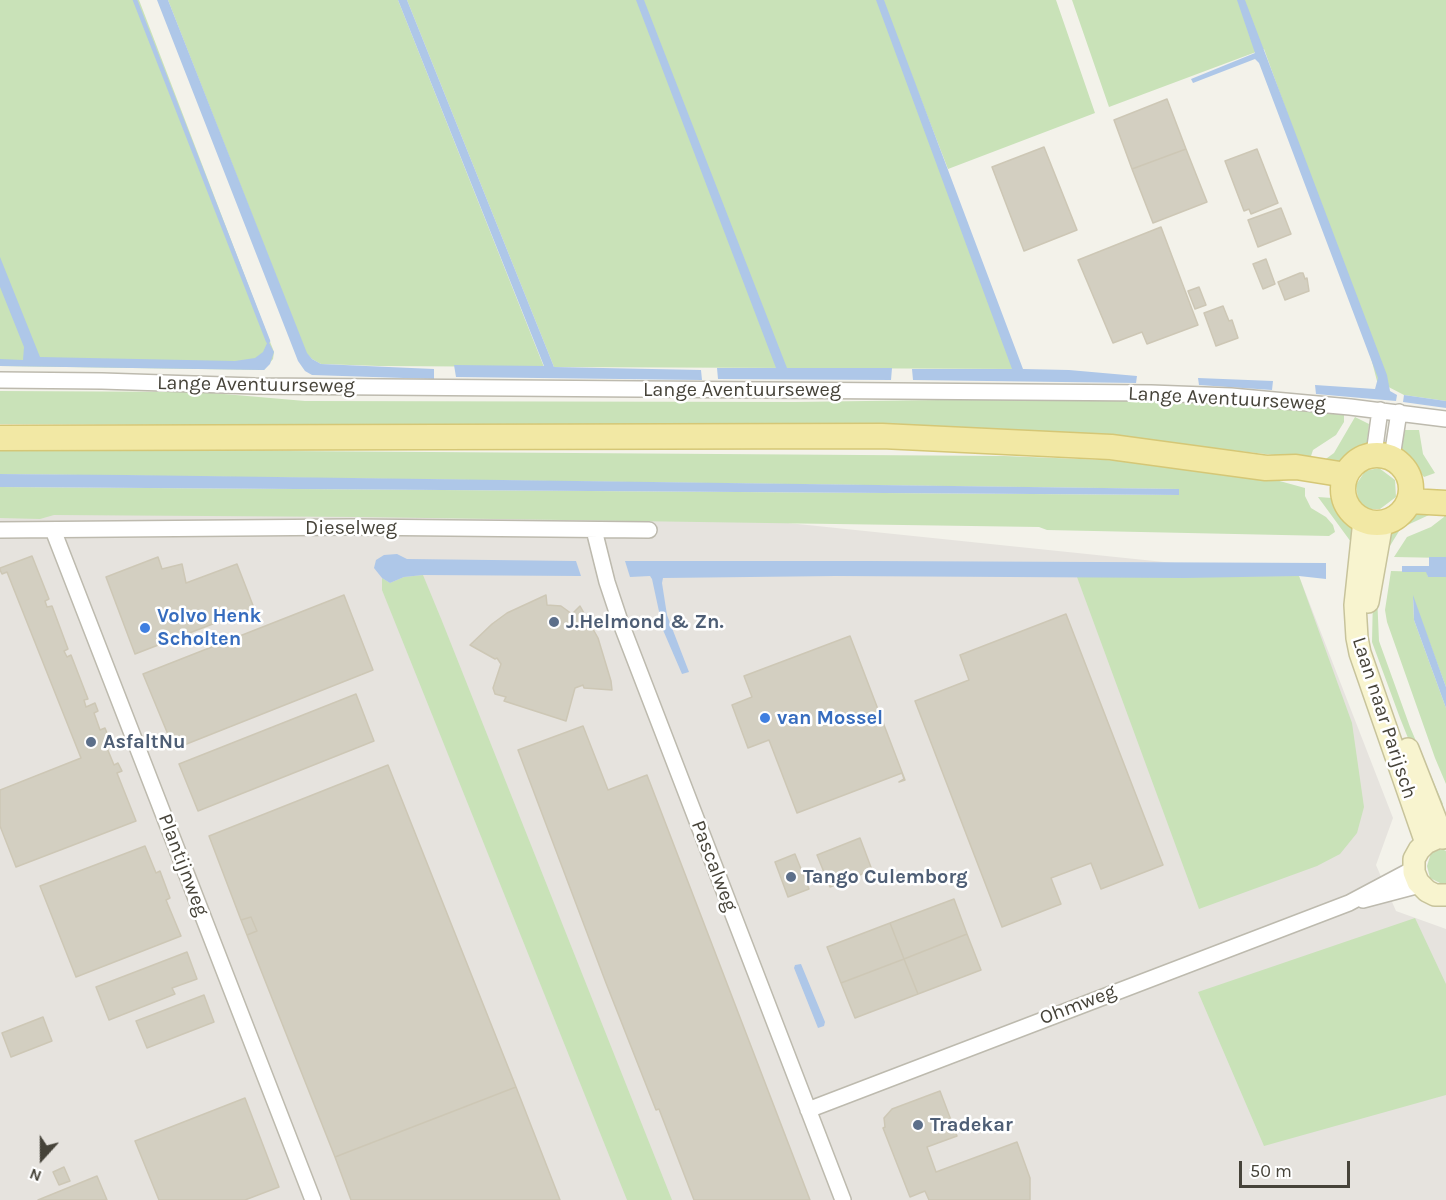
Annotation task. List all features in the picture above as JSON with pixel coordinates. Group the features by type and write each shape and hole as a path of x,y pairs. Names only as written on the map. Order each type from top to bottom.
{"main road":[{"path":"0,438 882,436 1112,447 1222,460 1266,468 1295,481 1345,483"},
{"path":"1383,456 1405,469 1411,493 1399,516 1373,521 1350,509 1345,483 1357,461 1383,456"},
{"path":"1411,493 1446,489"},
{"path":"1411,493 1446,503"}],"street":[{"name":"Lange Aventuurseweg","path":"0,380 266,386 1151,393 1231,396 1399,412 1446,419"},
{"path":"1380,410 1383,456"},
{"path":"1383,456 1399,412"},
{"name":"Laan naar Parijsch","path":"1373,521 1355,605 1360,653 1438,840"},
{"name":"Dieselweg","path":"0,530 351,527 649,530"},
{"name":"Plantijnweg","path":"53,530 313,1200"},
{"name":"Pascalweg","path":"594,530 620,621 843,1200"},
{"path":"1438,840 1416,854 1416,877 1431,893 1446,896"},
{"name":"Ohmweg","path":"808,1110 1416,877"}],"shaded area":[{"path":"0,507 759,520 1299,576 1393,818 1376,865 1396,911 1446,929 1446,1200 0,1200"}],"green space":[{"path":"0,0 139,0 274,352 273,359 264,370 0,366"},
{"path":"168,0 398,0 544,367 321,364 312,359 306,353"},
{"path":"407,0 1056,0 1095,113 948,169 901,48 1021,369 554,367"},
{"path":"1072,0 1446,0 1446,401 1404,395 1377,381 1360,315 1264,49 1109,107"},
{"path":"0,391 201,392 305,401 795,402 1151,397 1339,410 1344,414 1344,422 1336,435 1313,450 1310,459 1131,439 735,427 0,424"},
{"path":"1355,417 1369,424 1367,444 1338,467 1323,461 1334,453"},
{"path":"1405,430 1419,430 1423,454 1435,473 1424,477 1400,451"},
{"path":"0,449 1004,456 1183,463 1265,477 1305,488 1305,496 1311,508 1326,517 1333,525 1335,532 1329,536 1047,530 1039,527 359,517 54,515 40,519 0,518 0,487 1178,495 1179,489 0,474"},
{"path":"1379,468 1395,480 1396,497 1380,509 1367,509 1358,499 1356,485 1365,471"},
{"path":"1318,497 1332,498 1348,517 1356,538 1351,542"},
{"path":"1424,508 1429,515 1401,528 1388,549 1382,545 1394,525"},
{"path":"1446,510 1446,558 1394,557 1407,537 1431,527 1444,517"},
{"path":"1391,571 1427,572 1428,577 1446,577 1446,687 1413,598 1414,620 1446,708 1446,784 1387,622 1385,610"},
{"path":"423,575 672,1200 627,1200 382,590 382,578 390,583 404,577"},
{"path":"1299,576 1352,723 1364,807 1357,833 1340,854 1317,866 1199,909 1077,577"},
{"path":"1373,595 1377,595 1379,641 1410,727 1443,804 1436,808 1372,642"},
{"path":"1442,849 1446,851 1446,883 1442,884 1430,878 1427,866 1431,853"},
{"path":"1415,918 1446,984 1446,1095 1264,1146 1198,992"}],"water":[{"path":"157,0 168,0 307,353 321,364 434,369 434,379 312,375 305,371 298,361"},
{"path":"398,0 407,0 554,367 701,370 702,380 456,377 454,365 544,366"},
{"path":"636,0 644,0 787,368 892,368 891,380 718,379 717,368 776,368"},
{"path":"876,0 884,0 1023,369 1069,370 1137,376 1136,383 913,380 912,369 1012,369"},
{"path":"1237,0 1245,0 1387,375 1390,391 1397,395 1396,401 1316,394 1315,385 1375,389 1378,378 1259,63 1255,59 1193,83 1191,79 1255,53"},
{"path":"0,257 40,357 235,361 255,358 263,352 268,341 274,352 270,364 264,370 0,366 0,359 23,360 24,347 0,287"},
{"path":"1198,378 1273,381 1272,390 1199,385"},
{"path":"1404,395 1446,401 1446,408 1403,402"},
{"path":"0,474 1179,489 1179,495 0,487"},
{"path":"397,554 407,559 576,561 581,576 423,575 404,577 390,583 382,578 374,568 376,560 384,555"},
{"path":"1429,557 1446,557 1446,577 1428,577 1426,572 1402,572 1402,566 1429,566"},
{"path":"625,561 1326,563 1326,579 1299,576 663,578 667,615 689,672 682,674 663,630 652,579 650,576 630,577"},
{"path":"1413,595 1446,687 1446,708 1414,620"},
{"path":"801,964 825,1022 824,1026 818,1028 794,968 795,965"}],"building":[{"path":"1167,99 1186,149 1132,169 1114,120"},
{"path":"1044,147 1077,230 1024,251 992,167"},
{"path":"1186,149 1207,202 1153,223 1132,169"},
{"path":"1257,149 1278,203 1251,214 1249,209 1244,211 1225,161"},
{"path":"1281,208 1291,234 1258,247 1248,220"},
{"path":"1161,227 1198,325 1147,344 1142,332 1113,343 1078,260"},
{"path":"1266,259 1275,284 1263,289 1253,264"},
{"path":"1303,273 1305,279 1307,278 1309,291 1285,300 1278,282"},
{"path":"1199,287 1206,305 1195,309 1188,291"},
{"path":"1223,306 1229,321 1232,320 1238,338 1216,346 1204,313"},
{"path":"32,556 49,599 45,601 47,607 52,606 68,649 64,651 67,657 71,655 88,699 84,700 86,707 95,703 98,711 94,713 100,730 105,728 112,746 107,748 114,765 118,763 122,771 117,773 136,821 16,867 0,826 0,790 81,758 7,572 2,574 0,570 0,568"},
{"path":"158,557 162,569 182,564 186,583 237,564 254,608 135,654 106,577"},
{"path":"344,595 373,670 174,749 143,674"},
{"path":"546,595 547,605 561,606 572,614 580,606 598,638 611,681 612,690 584,688 583,685 575,688 566,721 504,701 506,697 495,694 493,688 501,664 497,658 470,645 507,613"},
{"path":"1066,614 1163,865 1101,889 1091,863 1051,878 1061,904 1002,927 915,701 969,680 960,655"},
{"path":"850,636 905,780 899,782 904,779 902,773 797,813 769,740 748,748 732,705 752,697 744,676"},
{"path":"356,694 374,741 198,811 179,764"},
{"path":"583,726 608,790 647,775 810,1200 694,1200 606,983 518,750"},
{"path":"388,765 516,1087 335,1157 247,935 257,931 251,917 241,920 209,836"},
{"path":"860,838 872,870 830,887 817,855"},
{"path":"145,846 156,873 160,871 170,898 166,900 181,936 76,977 40,886"},
{"path":"795,854 809,889 788,897 775,862"},
{"path":"954,899 967,934 904,959 890,923"},
{"path":"251,917 257,931 247,935 241,920"},
{"path":"890,923 904,959 841,983 827,947"},
{"path":"967,934 981,970 918,994 904,959"},
{"path":"187,952 197,979 172,988 175,994 109,1020 96,987"},
{"path":"904,959 918,994 855,1018 841,983"},
{"path":"204,995 214,1022 147,1048 136,1021"},
{"path":"43,1017 52,1041 11,1057 2,1033"},
{"path":"516,1087 560,1200 351,1200 335,1157"},
{"path":"940,1091 957,1136 927,1147 936,1172 1017,1142 1030,1178 1030,1200 929,1200 925,1191 910,1197 883,1128 885,1127 884,1118 892,1109"},
{"path":"245,1098 279,1187 245,1200 159,1200 135,1141"},
{"path":"64,1167 70,1181 59,1185 53,1172"},
{"path":"97,1176 107,1200 38,1200"}],"waterway":[{"path":"135,0 268,341"}],"place":[{"name":"J.Helmond & Zn.","path":"554,622"},
{"name":"Volvo Henk Scholten","path":"145,628"},
{"name":"van Mossel","path":"765,718"},
{"name":"AsfaltNu","path":"91,742"},
{"name":"Tango Culemborg","path":"791,877"},
{"name":"Tradekar","path":"918,1125"}]}
